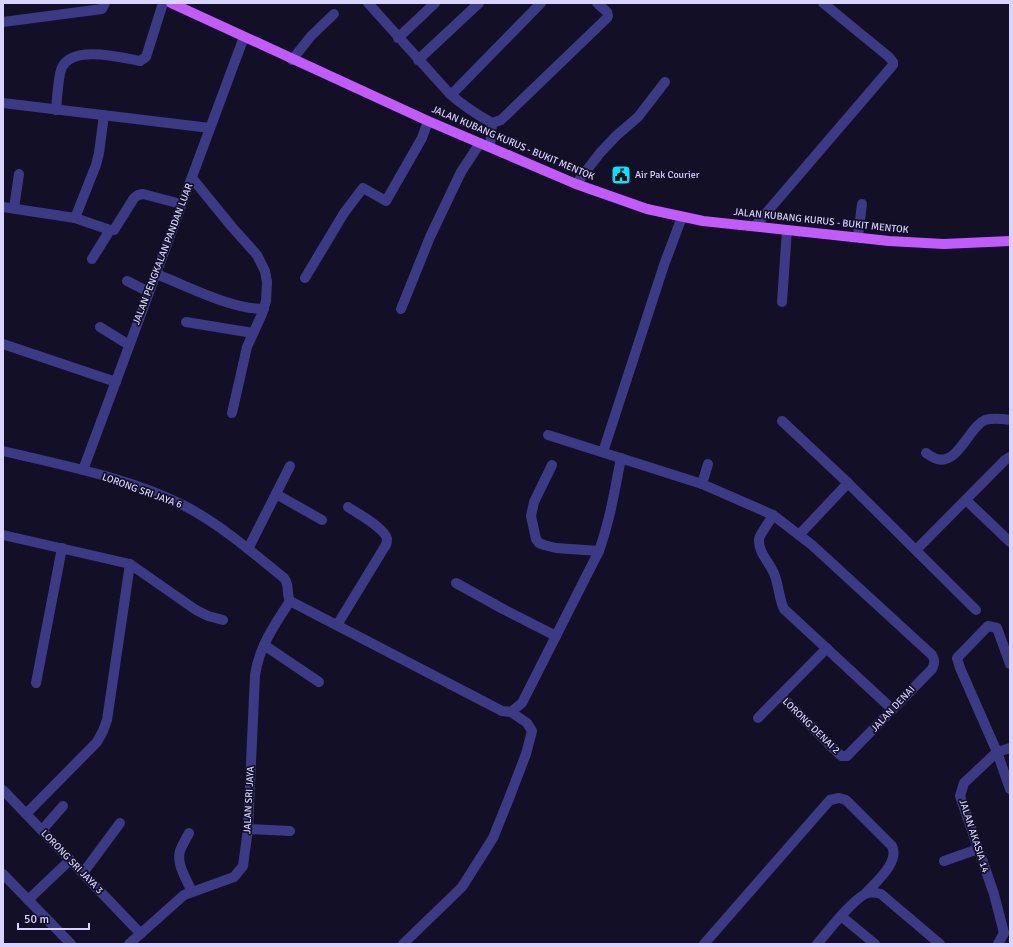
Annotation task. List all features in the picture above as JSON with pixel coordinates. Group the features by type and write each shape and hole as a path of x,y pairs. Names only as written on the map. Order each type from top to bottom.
{"main road":[{"name":"JALAN KUBANG KURUS - BUKIT MENTOK","path":"171,3 292,60 428,121 576,184 647,209 703,220 787,230 858,236 889,241 944,244 1010,240"}],"street":[{"path":"3,22 102,9 105,3"},
{"path":"56,110 61,70 74,56 88,54 122,57 140,61 146,57 163,3"},
{"path":"368,3 451,95 475,113 492,123 501,120 607,18 607,12 597,3"},
{"path":"398,38 435,3"},
{"path":"418,60 479,3"},
{"path":"451,95 541,3"},
{"path":"755,226 893,66 893,62 889,57 825,5"},
{"path":"292,60 311,36 334,14"},
{"name":"JALAN PENGKALAN PANDAN LUAR","path":"83,470 244,37"},
{"path":"576,184 600,152 638,117 665,82"},
{"path":"3,104 210,128"},
{"path":"74,218 96,164 104,115"},
{"path":"304,278 344,213 363,188 386,202 422,138 428,121"},
{"path":"490,147 492,123"},
{"path":"401,309 430,237 461,172 480,143"},
{"path":"14,208 19,174"},
{"path":"192,178 257,255 265,271 267,282 264,309 247,347 232,413"},
{"path":"3,207 74,218 114,230 134,198 138,195 144,194 182,204"},
{"path":"858,236 862,204"},
{"path":"603,452 664,265 684,217"},
{"path":"92,259 110,230"},
{"path":"782,302 787,230"},
{"path":"156,274 227,302 247,308 264,309"},
{"path":"127,281 149,292"},
{"path":"186,322 253,333"},
{"path":"100,327 129,345"},
{"path":"3,344 116,382"},
{"path":"926,453 937,459 945,459 960,448 978,425 986,420 1010,420"},
{"path":"782,421 848,483 976,610"},
{"path":"548,435 702,484 773,515 799,535 848,483"},
{"name":"LORONG SRI JAYA 6","path":"3,450 83,470 142,488 184,506 218,527 284,578 287,582 288,598 290,601"},
{"path":"916,550 1005,460 1010,457"},
{"path":"514,715 522,703 599,551 608,524 621,458"},
{"path":"702,484 708,464"},
{"path":"552,465 534,502 531,516 536,539 544,546 599,551"},
{"path":"248,549 290,466"},
{"path":"276,494 322,520"},
{"path":"966,500 1010,542"},
{"path":"337,626 384,548 387,538 380,528 348,507"},
{"path":"773,515 759,538 762,553 775,574 784,609 892,709"},
{"path":"3,535 130,564 196,610 208,616 223,620"},
{"name":"JALAN DENAI","path":"799,535 855,583 932,655 935,660 932,669 849,755 842,756"},
{"path":"36,683 62,548"},
{"path":"26,814 97,742 103,731 107,720 130,564"},
{"path":"456,583 556,636"},
{"path":"290,601 502,711 514,715 527,723 532,731 531,739 508,801 492,838 462,887 402,944"},
{"name":"JALAN SRI JAYA","path":"130,944 177,900 192,892 229,880 239,872 245,859 248,829 255,675 258,659 264,645 290,601"},
{"path":"1010,664 997,628 988,626 958,658 960,668 997,752 1010,789"},
{"path":"264,645 319,682"},
{"path":"758,718 827,648"},
{"name":"LORONG DENAI 2","path":"780,696 842,756"},
{"name":"JALAN AKASIA 14","path":"998,944 1004,933 994,894 960,796 964,783 997,752 1010,748"},
{"name":"LORONG SRI JAYA 3","path":"3,790 141,934"},
{"path":"704,944 830,800 839,798 846,800 892,846 894,857 889,867 866,893 842,916 817,944"},
{"path":"42,830 63,806"},
{"path":"83,873 120,822"},
{"path":"248,829 290,831"},
{"path":"189,833 180,852 180,858 181,865 192,892"},
{"path":"944,861 978,849"},
{"path":"28,900 70,860"},
{"path":"3,874 72,944"},
{"path":"866,893 870,892 881,894 940,944"},
{"path":"842,916 875,944"}],"place":[{"name":"Air Pak Courier","path":"621,175"}]}
